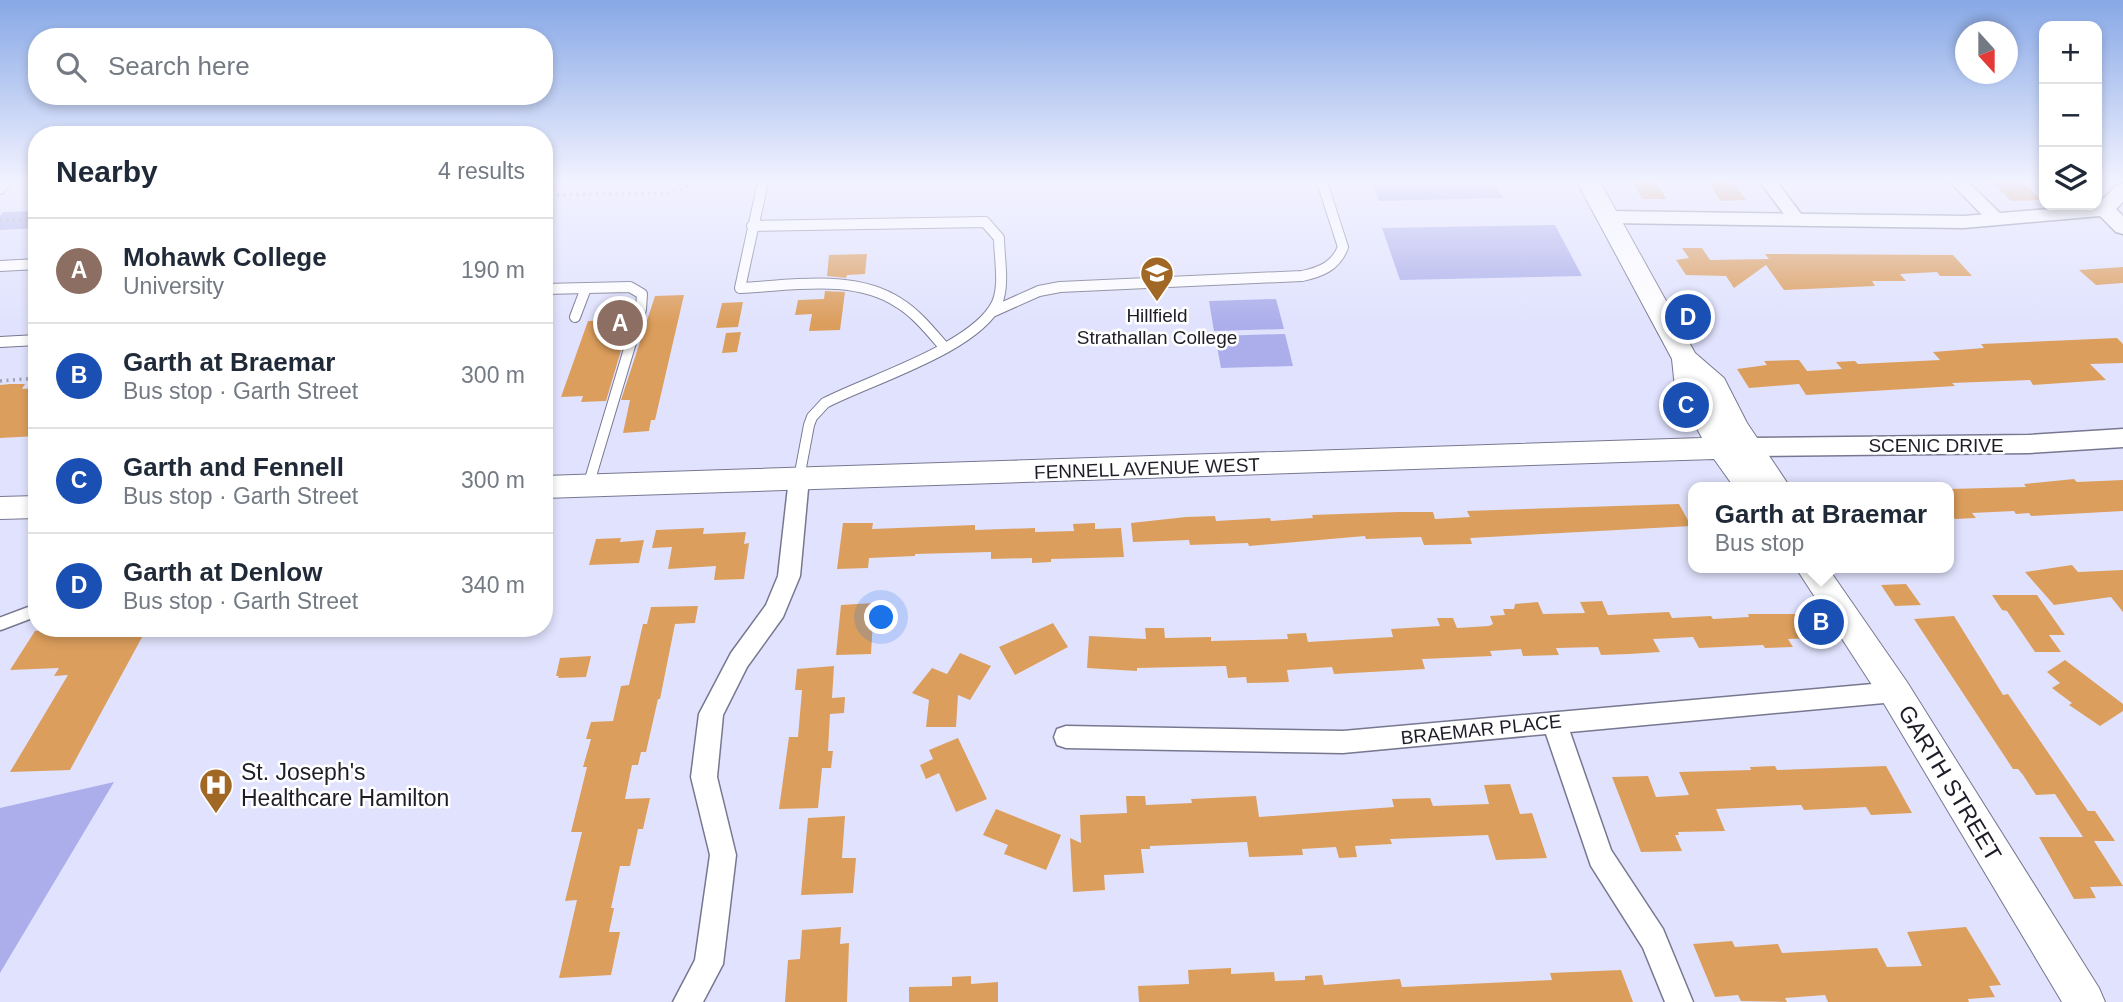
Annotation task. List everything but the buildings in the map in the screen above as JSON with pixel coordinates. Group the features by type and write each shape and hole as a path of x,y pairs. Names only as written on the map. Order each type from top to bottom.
{"main road":[{"path":"1614,229 1685,359 1714,385 1747,482"},
{"path":"1735,447 1770,482"},
{"name":"FENNELL AVENUE WEST","path":"553,488 1735,447"},
{"path":"0,508 28,506"},
{"name":"GARTH STREET","path":"1814,573 1895,692 2085,1002"}],"street":[{"name":"SCENIC DRIVE","path":"1735,447 2029,444 2123,438"},
{"path":"687,1002 709,964 723,855 704,777 711,714 739,660 775,610 789,576 799,478"},
{"name":"BRAEMAR PLACE","path":"1066,737 1343,742 1895,692"},
{"path":"1554,722 1600,857 1653,939 1679,1002"}],"lane":[{"path":"751,229 740,288 830,285 872,290 898,302 945,348"},
{"path":"991,229 999,238 999,296 992,312"},
{"path":"799,478 809,425 817,410 835,397 945,348 971,332 992,312 1038,291 1059,287 1319,273 1332,266 1340,257 1343,247 1337,229"},
{"path":"0,265 28,264"},
{"path":"553,289 630,287 642,294 642,309 588,486"},
{"path":"575,317 586,288"},
{"path":"0,342 28,340"},
{"path":"0,624 28,613"}],"path":[{"path":"0,381 28,379"}],"shaded area":[{"path":"1382,229 1557,229 1582,276 1400,280"},
{"path":"1276,299 1284,329 1214,331 1209,301"},
{"path":"1285,334 1293,366 1221,368 1215,336"},
{"path":"114,782 0,973 0,808"}],"place":[{"name":"Hillfield Strathallan College","path":"1157,303"},
{"name":"Garth at Denlow","path":"1688,317"},
{"name":"Mohawk College","path":"620,323"},
{"name":"Garth and Fennell","path":"1686,405"},
{"name":"Garth at Braemar","path":"1821,622"},
{"name":"St. Joseph's Healthcare Hamilton","path":"216,815"}]}
